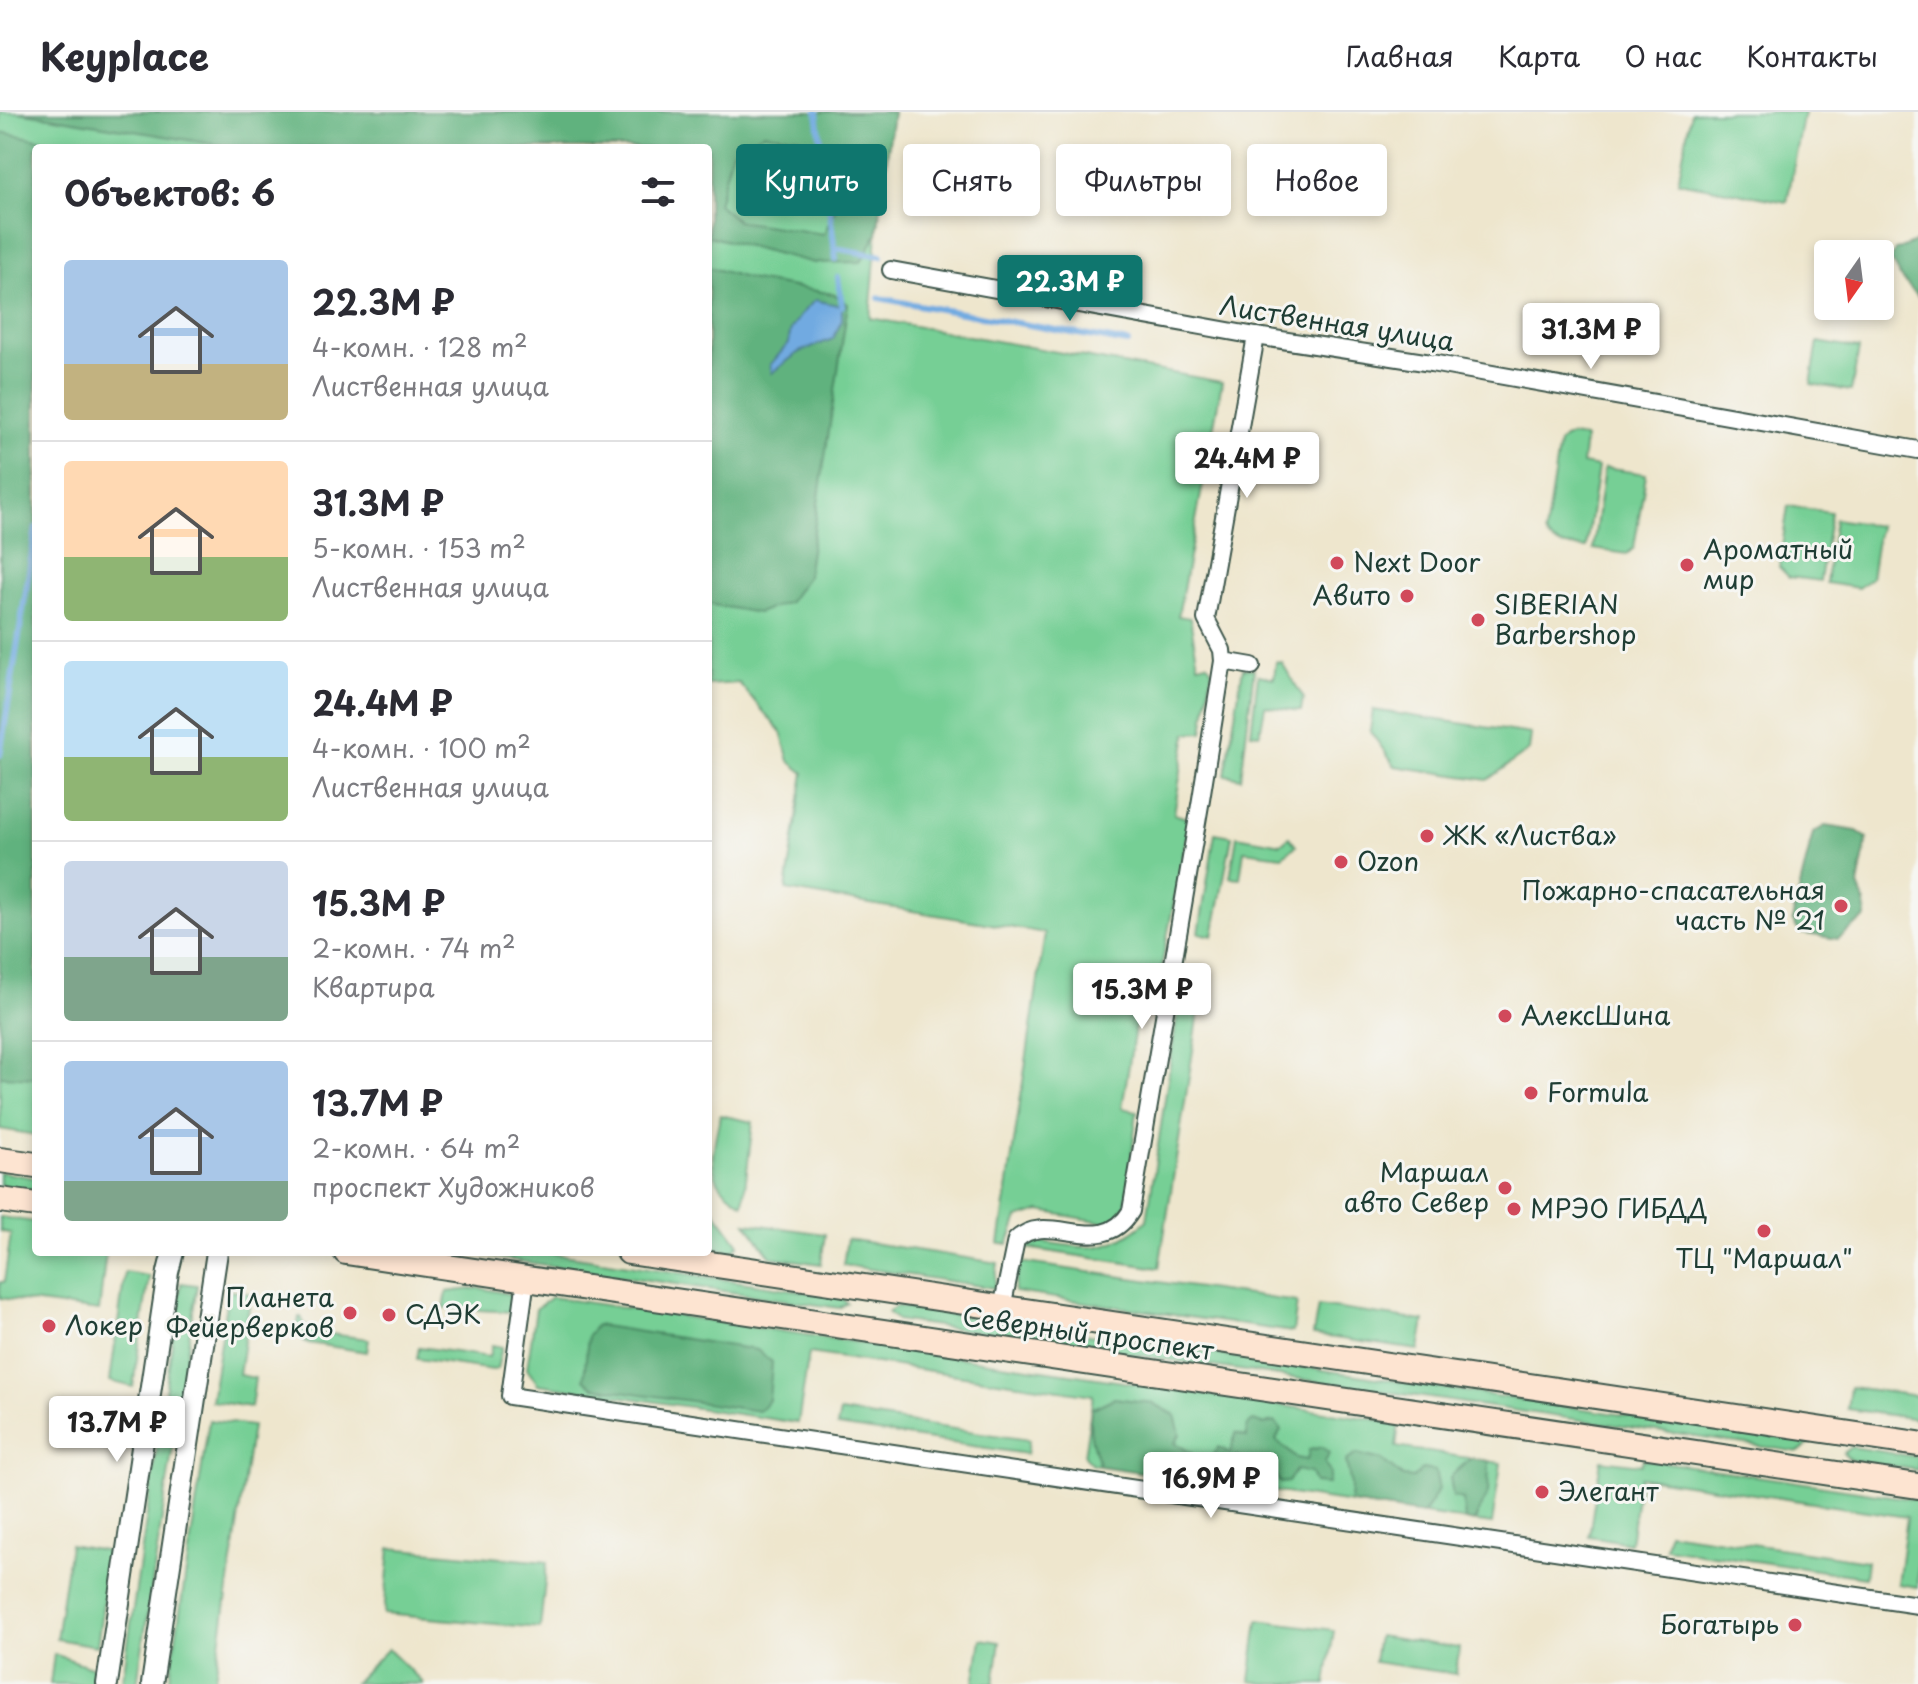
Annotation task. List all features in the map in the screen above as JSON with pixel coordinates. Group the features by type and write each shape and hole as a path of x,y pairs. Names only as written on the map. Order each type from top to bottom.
{"main road":[{"path":"0,1160 32,1164"},
{"path":"0,1200 32,1204"},
{"name":"Северный проспект","path":"373,1256 1918,1486"},
{"name":"Северный проспект","path":"656,1256 1918,1444"},
{"path":"1821,1471 1827,1431"}],"street":[{"name":"Лиственная улица","path":"891,270 1918,450"},
{"path":"1002,1308 1016,1240 1023,1232 1036,1229 1099,1235 1112,1231 1131,1211 1223,661 1222,650 1206,619 1256,336"},
{"path":"1223,661 1252,666"},
{"path":"107,1684 172,1256"},
{"path":"152,1684 216,1256"},
{"path":"526,1279 510,1396 1918,1605"}],"green space":[{"path":"0,112 893,112 887,158 887,144 736,144 736,216 879,216 870,318 1222,382 1178,616 1190,618 1198,665 1207,663 1212,670 1203,732 1187,733 1174,814 1190,819 1154,1004 1139,1003 1122,1108 1137,1111 1126,1203 1118,1218 1108,1223 1040,1211 1018,1218 1008,1244 999,1244 1045,933 786,890 804,773 789,761 781,732 739,683 712,685 712,144 32,144 32,1134 0,1129"},
{"path":"19,112 893,112 887,158 887,144 809,144 798,137 763,133 745,144 736,144 718,204 738,221 824,234 832,216 879,216 877,234 861,262 814,263 712,237 712,144 213,144"},
{"path":"1691,112 1804,112 1787,202 1678,182"},
{"path":"0,132 64,144 32,144 32,1078 0,1076"},
{"path":"1918,241 1918,297 1894,266 1895,250"},
{"path":"712,268 753,280 834,294 848,304 807,577 789,602 758,613 712,605"},
{"path":"1818,342 1859,349 1851,391 1811,384"},
{"path":"1571,436 1585,438 1582,464 1598,467 1586,548 1557,544 1545,533 1559,443"},
{"path":"1604,468 1646,474 1634,548 1627,554 1593,549"},
{"path":"1788,506 1831,512 1820,581 1789,577 1779,567"},
{"path":"1835,519 1879,526 1871,578 1858,588 1826,583"},
{"path":"1276,662 1282,663 1303,697 1301,711 1265,706 1260,734 1251,733 1258,675 1274,678"},
{"path":"1243,668 1254,669 1241,778 1225,775"},
{"path":"1373,710 1531,734 1529,750 1487,780 1395,766 1370,731"},
{"path":"1825,826 1857,831 1867,838 1858,885 1865,903 1866,917 1838,939 1800,933 1792,920 1813,833"},
{"path":"1215,833 1232,836 1213,936 1199,933"},
{"path":"1237,836 1281,844 1289,837 1296,846 1282,856 1244,851 1240,878 1230,877"},
{"path":"1181,990 1202,993 1159,1268 1020,1247 1029,1240 1077,1247 1100,1246 1122,1238 1147,1220"},
{"path":"720,1115 753,1122 743,1204 724,1190 714,1170 713,1152"},
{"path":"0,1172 32,1177 32,1189 0,1185"},
{"path":"712,1207 739,1244 733,1251 712,1248"},
{"path":"0,1217 32,1221 32,1256 106,1256 99,1311 0,1298 0,1282 4,1282 11,1234 0,1231"},
{"path":"746,1223 825,1234 821,1264 771,1257"},
{"path":"847,1239 998,1263 994,1288 843,1265"},
{"path":"484,1256 569,1256 841,1297 847,1303 839,1308"},
{"path":"1019,1262 1297,1302 1293,1332 1014,1292"},
{"path":"125,1272 149,1276 133,1387 110,1381"},
{"path":"181,1283 197,1285 137,1684 122,1684"},
{"path":"480,1288 509,1294 513,1299 513,1312 444,1308 447,1292"},
{"path":"228,1290 251,1294 239,1375 255,1378 251,1407 211,1401"},
{"path":"551,1297 1399,1423 1396,1447 1501,1463 1492,1524 1092,1464 1084,1456 1093,1395 809,1353 798,1423 538,1384 527,1368 536,1309"},
{"path":"896,1306 1810,1443 1799,1452 897,1320 888,1312"},
{"path":"1318,1306 1424,1321 1419,1350 1313,1335"},
{"path":"299,1317 315,1332 369,1339 367,1352 304,1341 299,1335"},
{"path":"596,1325 757,1350 772,1362 769,1400 759,1411 593,1387 584,1379 588,1336"},
{"path":"492,1345 502,1347 497,1369 493,1370 417,1359 419,1347 489,1357"},
{"path":"1850,1387 1918,1396 1918,1419 1847,1409"},
{"path":"1114,1398 1153,1403 1175,1415 1180,1434 1175,1443 1190,1452 1201,1464 1200,1481 1100,1466 1091,1438 1091,1409"},
{"path":"840,1412 1029,1440 1027,1454 837,1426"},
{"path":"209,1420 252,1426 214,1684 169,1684"},
{"path":"1253,1421 1263,1424 1275,1422 1281,1430 1276,1440 1296,1458 1307,1460 1309,1450 1322,1447 1329,1453 1325,1463 1330,1473 1328,1484 1315,1483 1311,1473 1296,1470 1288,1482 1280,1483 1276,1476 1237,1456 1220,1466 1213,1456 1218,1447 1230,1453 1236,1433 1247,1437 1247,1426"},
{"path":"1851,1447 1918,1457 1918,1470 1851,1460 1843,1453"},
{"path":"1357,1454 1382,1460 1403,1477 1413,1478 1423,1469 1435,1471 1439,1489 1423,1514 1350,1503 1351,1485 1346,1461"},
{"path":"1471,1458 1489,1461 1488,1493 1474,1522 1465,1520 1463,1499 1453,1497 1450,1477"},
{"path":"1643,1459 1918,1500 1918,1587 1898,1584 1907,1517 1640,1477 1630,1543 1589,1536 1601,1460 1641,1465"},
{"path":"1668,1532 1867,1561 1865,1577 1665,1548"},
{"path":"70,1545 110,1552 97,1646 56,1639"},
{"path":"390,1548 547,1562 540,1628 384,1614"},
{"path":"1258,1620 1334,1630 1326,1684 1250,1681"},
{"path":"1378,1636 1459,1648 1456,1674 1374,1662"},
{"path":"981,1639 1000,1642 994,1684 974,1684"},
{"path":"388,1649 423,1683 423,1684 354,1683"},
{"path":"54,1654 94,1668 92,1684 50,1684"}],"water":[{"path":"815,300 842,306 842,320 833,339 799,352 772,373 770,365 788,344 791,329"}],"waterway":[{"path":"817,112 836,259"},
{"path":"834,248 881,256"},
{"path":"838,277 842,306"},
{"path":"879,298 1128,343"},
{"path":"0,755 32,553"}],"place":[{"name":"Next Door","path":"1337,563"},
{"name":"Ароматный мир","path":"1687,565"},
{"name":"Авито","path":"1407,596"},
{"name":"SIBERIAN Barbershop","path":"1478,620"},
{"name":"ЖК «Листва»","path":"1427,836"},
{"name":"Ozon","path":"1341,862"},
{"name":"Пожарно-спасательная часть № 21","path":"1841,906"},
{"name":"АлексШина","path":"1505,1016"},
{"name":"Formula","path":"1531,1093"},
{"name":"Маршал авто Север","path":"1505,1188"},
{"name":"МРЭО ГИБДД","path":"1514,1209"},
{"name":"ТЦ \"Маршал\"","path":"1764,1231"},
{"name":"Планета Фейерверков","path":"350,1313"},
{"name":"СДЭК","path":"389,1315"},
{"name":"Локер","path":"49,1326"},
{"name":"Элегант","path":"1542,1492"},
{"name":"Богатырь","path":"1795,1625"}]}
